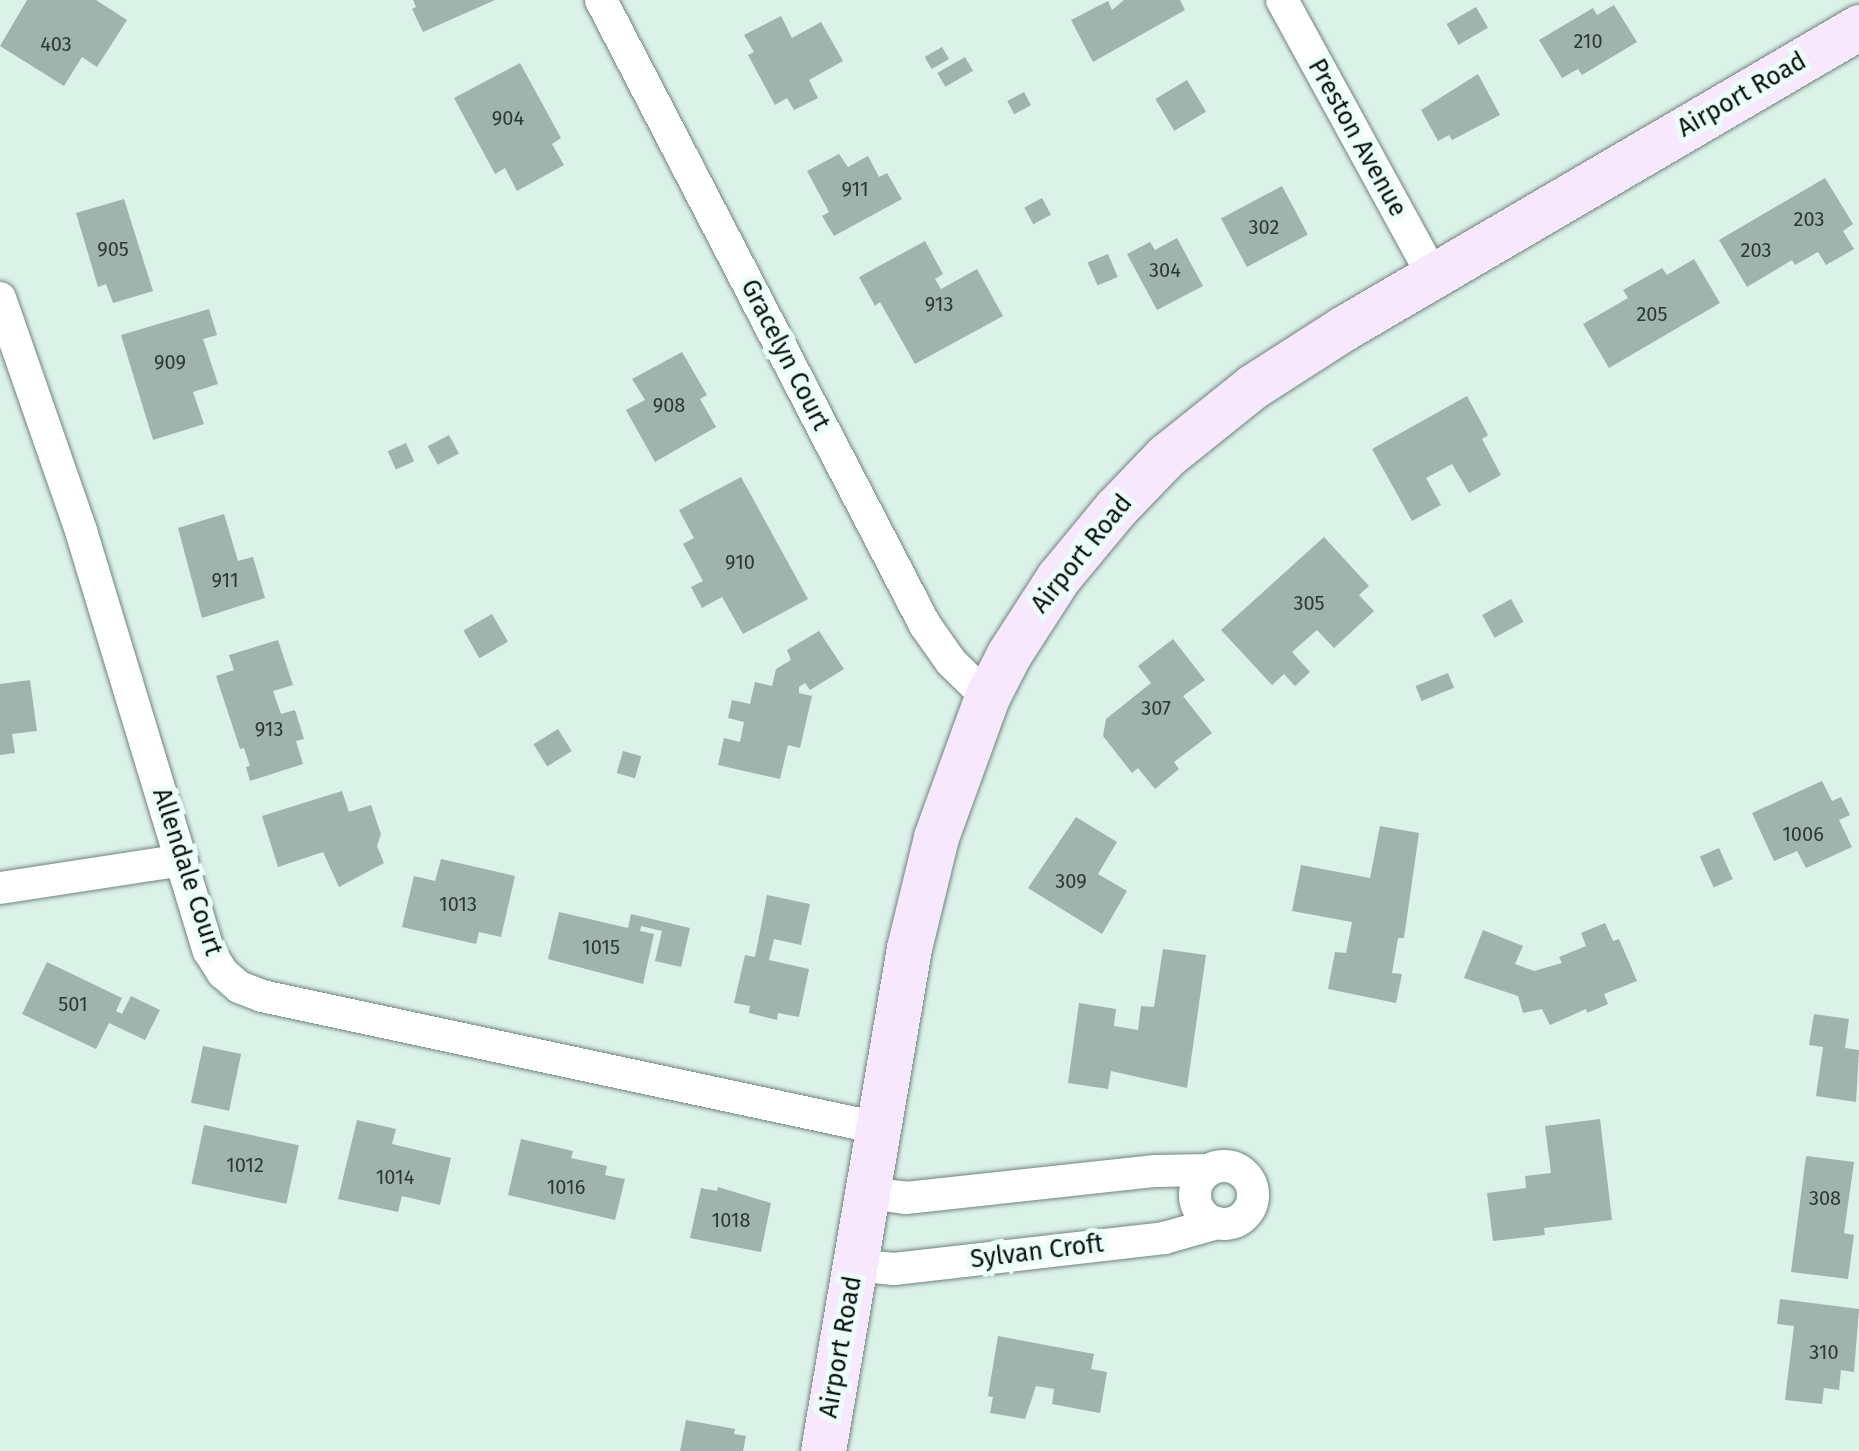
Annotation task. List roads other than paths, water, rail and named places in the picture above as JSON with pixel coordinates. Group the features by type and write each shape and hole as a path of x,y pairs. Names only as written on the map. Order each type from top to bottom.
{"street":[{"name":"Gracelyn Court","path":"601,0 925,625 951,662 987,697"},
{"name":"Preston Avenue","path":"1282,0 1433,276"},
{"name":"Airport Road","path":"823,1451 909,948 936,837 987,697 1009,654 1058,578 1166,456 1252,388 1433,276 1859,26"},
{"name":"Allendale Court","path":"0,298 81,530 209,951 223,973 240,987 262,996 878,1128"},
{"path":"0,888 182,860"},
{"name":"Sylvan Croft","path":"854,1265 894,1269 1164,1238 1239,1220 1252,1202 1253,1191 1242,1172 1220,1166 906,1198 867,1193"},
{"path":"1210,1170 1201,1178 1196,1199 1200,1210 1217,1223"}]}
